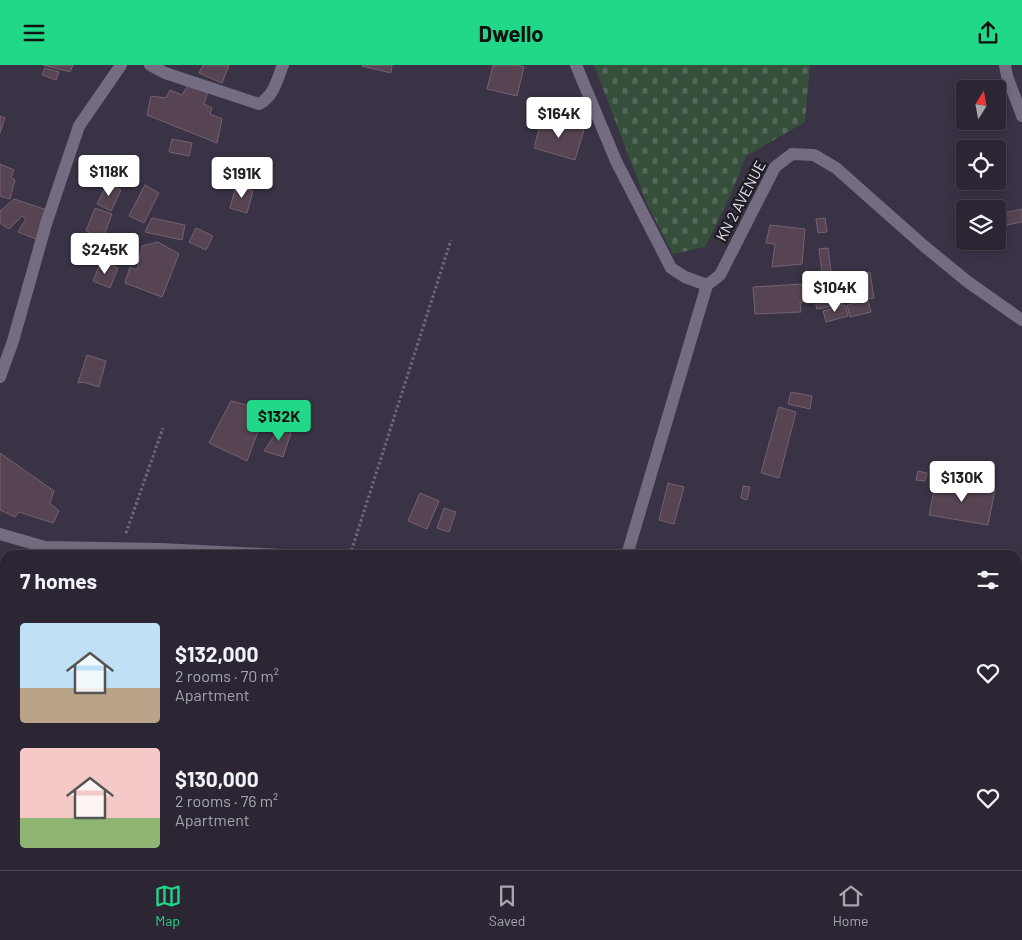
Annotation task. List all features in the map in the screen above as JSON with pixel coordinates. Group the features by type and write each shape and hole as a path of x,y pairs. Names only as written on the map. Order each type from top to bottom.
{"street":[{"path":"0,377 13,341 46,224 79,126 122,65"},
{"path":"150,65 165,73 259,104 267,99 272,92 283,65"},
{"path":"576,65 616,161 671,268 685,277 708,285 628,550"},
{"path":"1005,65 1007,76 1022,116"},
{"name":"KN 2 AVENUE","path":"708,285 720,275 775,167 792,154 814,155 836,168 924,246 968,282 1022,320"},
{"path":"0,534 46,547 147,550"}],"path":[{"path":"352,550 451,240"},
{"path":"120,549 163,428"}],"green space":[{"path":"594,65 810,65 805,122 746,156 731,194 705,247 673,254 647,204"}],"building":[{"path":"43,65 73,65 70,72"},
{"path":"203,65 229,65 222,83 199,73"},
{"path":"392,65 391,73 362,66"},
{"path":"493,65 524,67 517,96 487,89"},
{"path":"45,68 59,72 56,80 42,75"},
{"path":"188,85 208,91 204,104 212,108 210,114 222,119 217,143 147,115 151,96 166,98 170,90 182,95"},
{"path":"0,116 5,118 0,133"},
{"path":"542,118 584,130 575,160 534,148"},
{"path":"172,139 192,143 189,156 169,152"},
{"path":"0,164 14,170 11,177 15,180 10,199 0,196"},
{"path":"108,183 121,190 111,211 97,204"},
{"path":"145,185 159,193 144,223 129,216"},
{"path":"236,186 253,191 247,213 230,208"},
{"path":"14,199 50,211 41,241 18,232 26,219 22,216 9,229 0,223 0,211"},
{"path":"95,208 112,214 103,238 86,231"},
{"path":"1022,209 1022,222 1007,225 1006,213"},
{"path":"152,218 185,225 182,240 145,232"},
{"path":"825,218 827,232 818,233 816,219"},
{"path":"770,225 805,229 802,264 772,267 775,244 766,243"},
{"path":"196,228 213,236 206,250 189,242"},
{"path":"158,242 179,254 162,297 125,283 130,267 137,270 142,246"},
{"path":"828,248 831,271 822,272 819,249"},
{"path":"101,261 118,268 110,288 93,281"},
{"path":"870,272 874,298 845,302 844,293 832,295 829,278"},
{"path":"825,278 832,306 817,309 810,282"},
{"path":"802,284 803,302 800,302 801,312 755,314 753,287"},
{"path":"840,295 843,304 834,306 832,297"},
{"path":"868,300 871,312 850,317 847,305"},
{"path":"845,305 848,316 826,322 823,311"},
{"path":"87,355 106,361 99,387 83,382 78,383"},
{"path":"791,392 812,396 810,409 788,404"},
{"path":"231,401 266,410 247,461 209,443"},
{"path":"779,407 796,412 779,478 761,473"},
{"path":"282,424 291,433 283,457 264,451"},
{"path":"0,453 54,491 50,503 59,511 53,523 19,512 15,517 0,510"},
{"path":"918,471 927,473 925,481 916,480"},
{"path":"936,480 995,490 988,525 929,515"},
{"path":"668,483 684,487 674,524 659,520"},
{"path":"743,486 750,487 747,500 741,498"},
{"path":"420,493 439,501 427,529 408,521"},
{"path":"444,508 456,512 449,532 437,528"}]}
